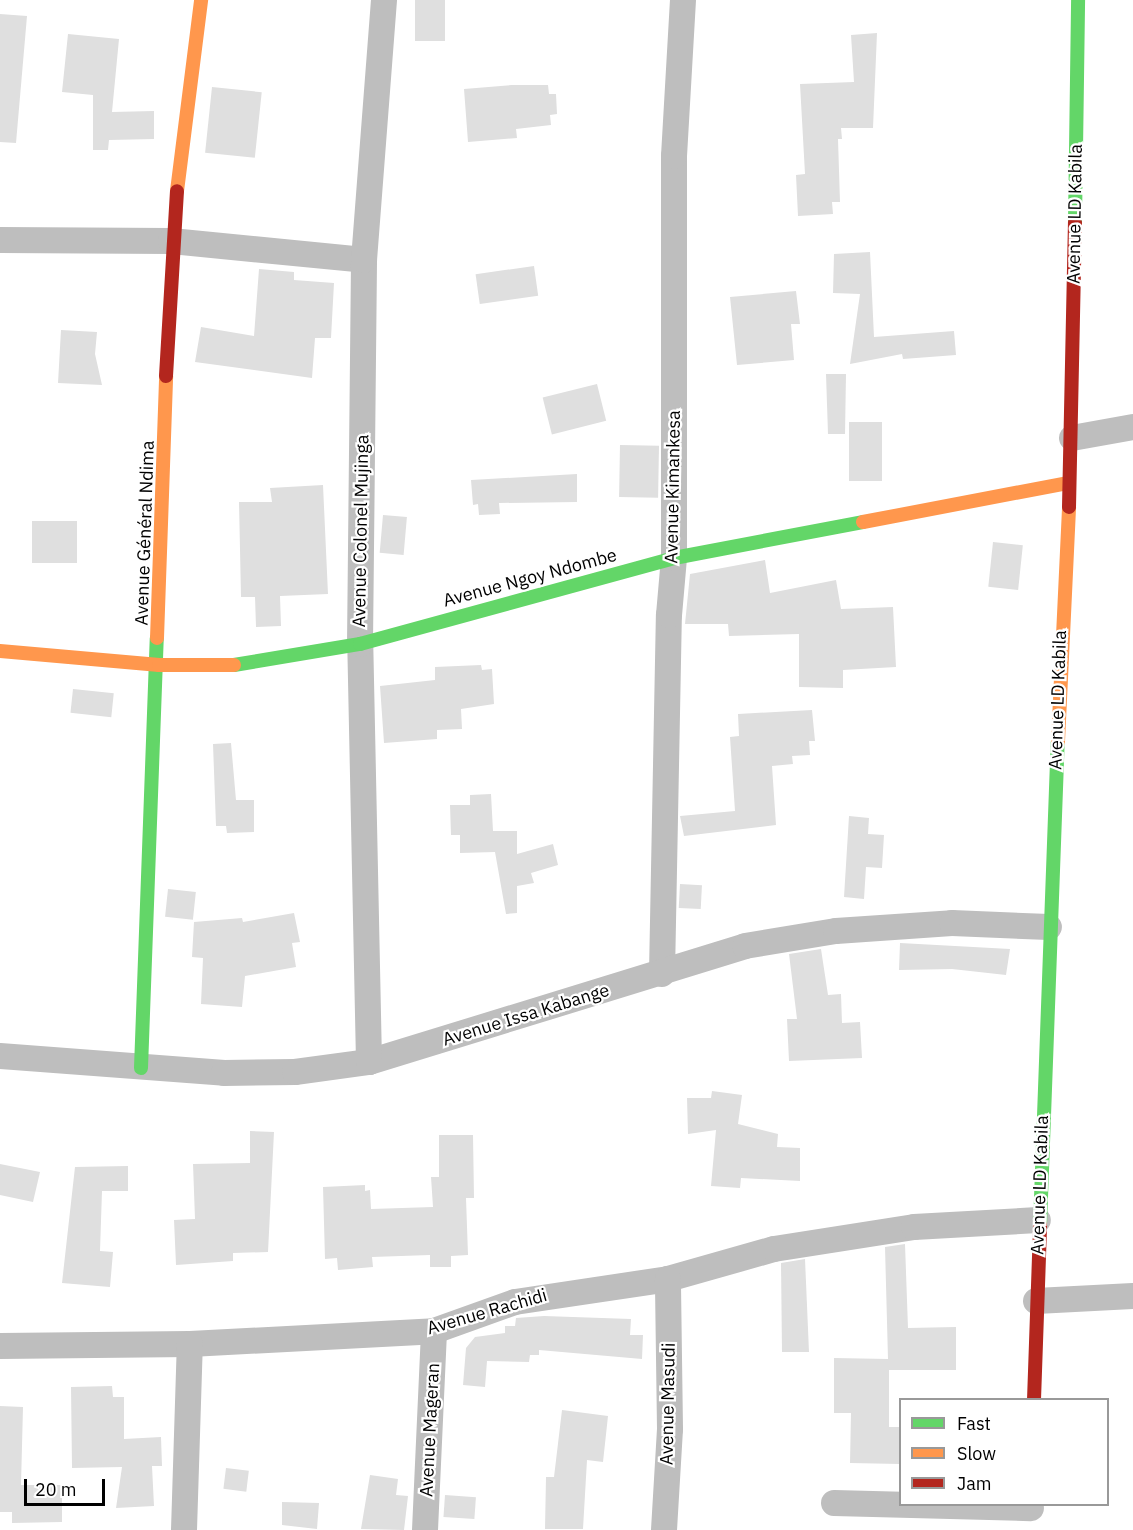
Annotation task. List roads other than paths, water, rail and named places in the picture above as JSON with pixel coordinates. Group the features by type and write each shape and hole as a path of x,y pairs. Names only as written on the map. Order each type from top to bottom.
{"street":[{"name":"Avenue Général Ndima","path":"141,1068 159,665 171,241 201,0"},
{"name":"Avenue Colonel Mujinga","path":"369,1062 360,645 364,260 384,0"},
{"name":"Avenue Kimankesa","path":"662,974 669,615 674,558 674,156 683,0"},
{"name":"Avenue LD Kabila","path":"1034,1398 1048,927 1067,483 1072,438 1078,0"},
{"path":"0,240 171,241 364,260"},
{"path":"1072,438 1133,427"},
{"name":"Avenue Ngoy Ndombe","path":"0,651 159,665 245,665 360,645 674,558 1067,483"},
{"name":"Avenue Issa Kabange","path":"0,1056 141,1068 296,1072 369,1062 662,974 744,946 836,931 952,923 1048,927"},
{"name":"Avenue Rachidi","path":"0,1346 190,1344 434,1331 558,1292 668,1279 774,1249 914,1227 1038,1220"},
{"name":"Avenue Masudi","path":"664,1530 670,1430 668,1279"},
{"path":"1036,1301 1133,1296"},
{"name":"Avenue Mageran","path":"425,1530 434,1331"},
{"path":"184,1530 190,1344"},
{"path":"834,1503 1030,1514"}]}
